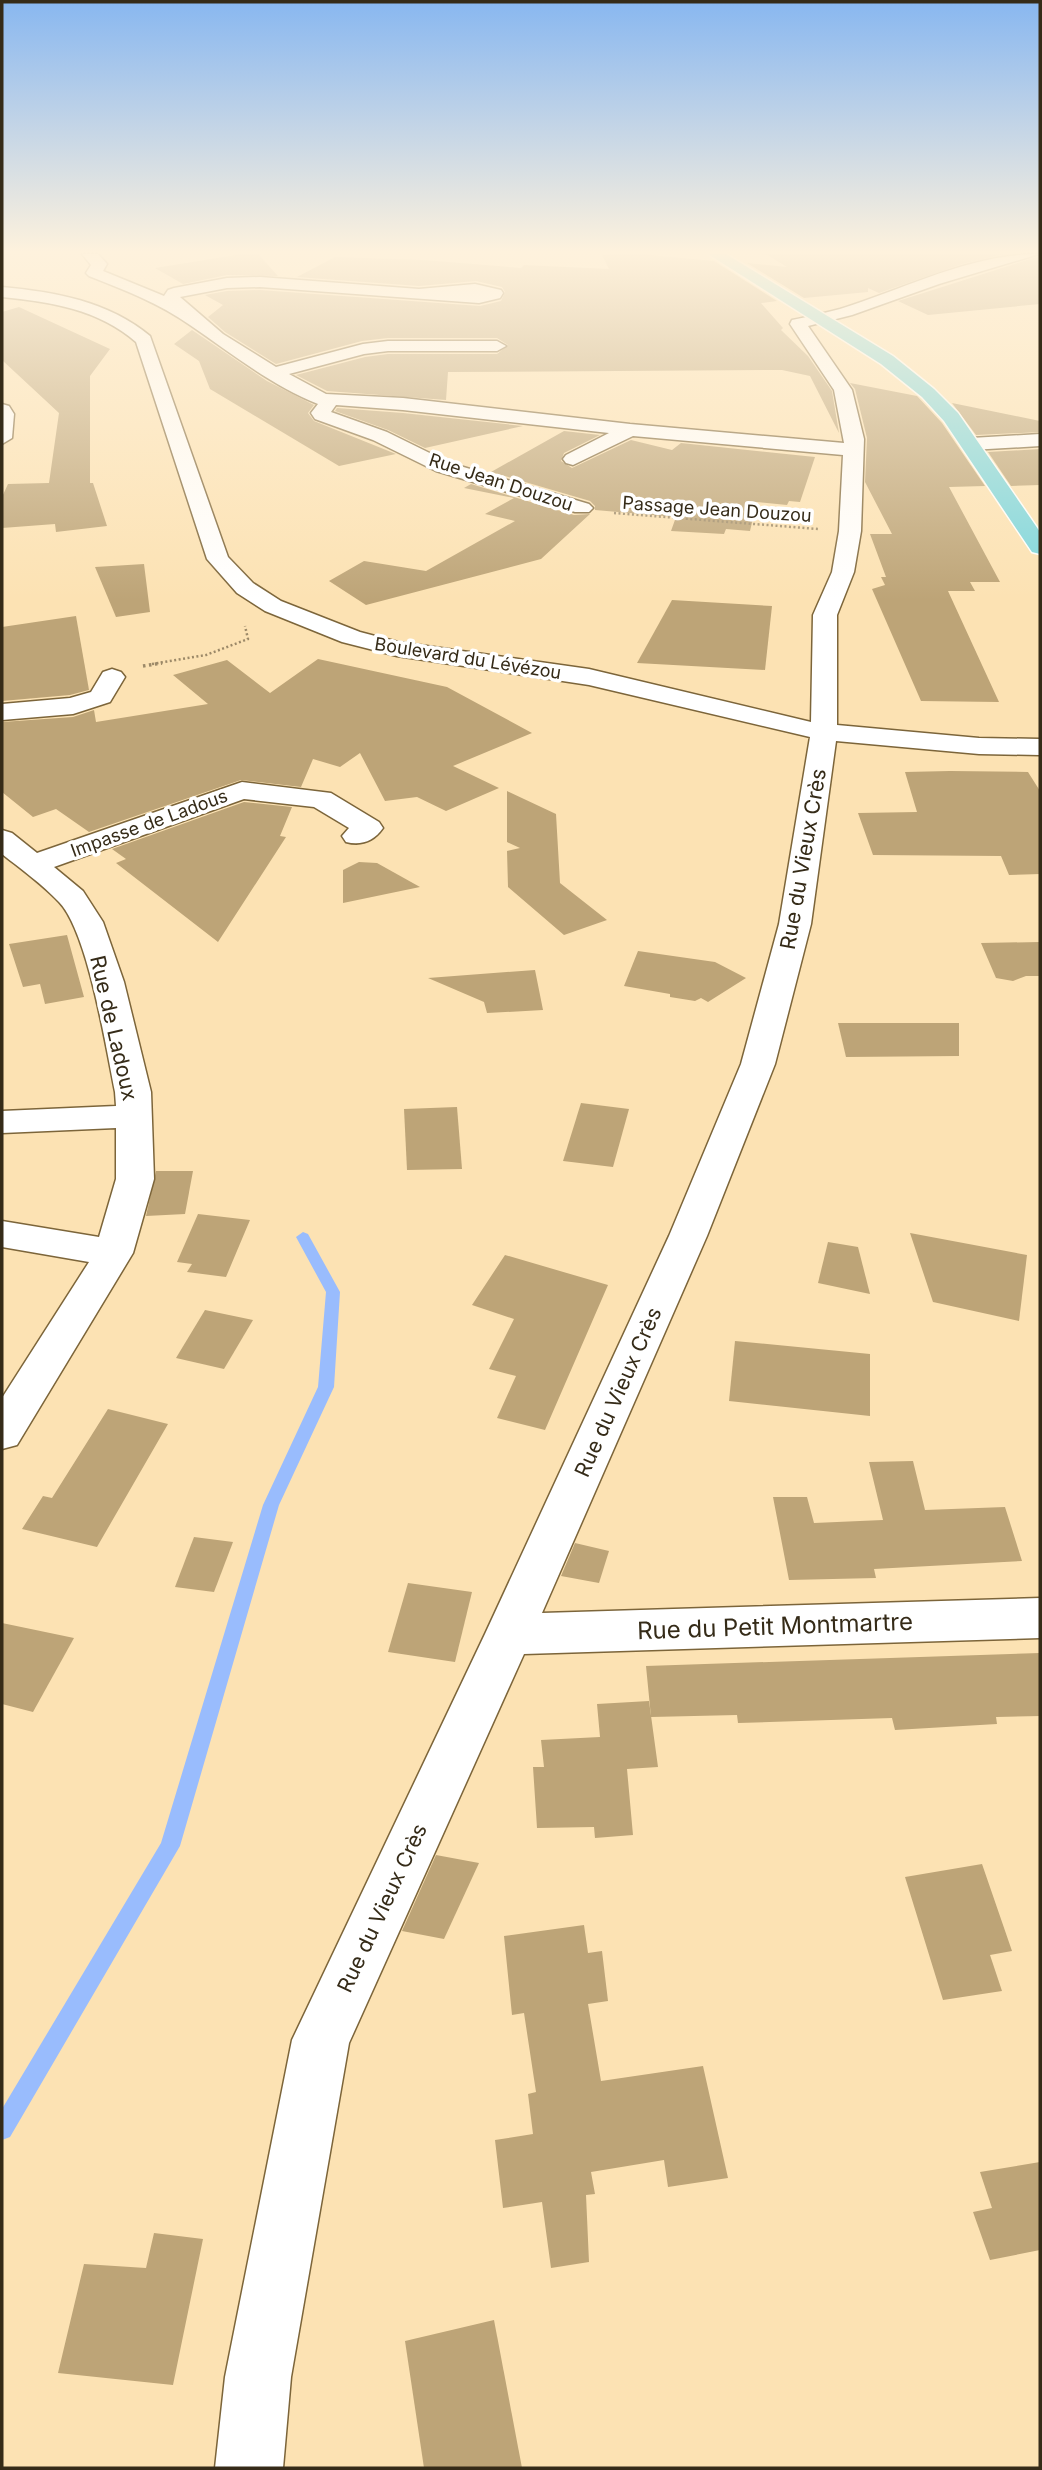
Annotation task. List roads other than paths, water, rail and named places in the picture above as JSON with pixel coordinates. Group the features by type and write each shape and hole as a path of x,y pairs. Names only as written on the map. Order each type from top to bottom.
{"main road":[{"path":"896,369 918,384 951,417 1033,527 1040,547"}],"street":[{"name":"Boulevard du Lévézou","path":"154,369 218,559 245,588 273,606 351,637 397,649 589,677 657,691 762,720 824,732 979,747 1039,746"},
{"path":"267,369 312,395 331,401 390,403 853,450"},
{"path":"273,373 287,369"},
{"name":"Rue du Vieux Crès","path":"250,2468 258,2377 321,2039 509,1634 688,1236 758,1063 795,924 824,732 825,615 843,572 850,531 854,439 843,390 829,369"},
{"name":"Rue Jean Douzou","path":"331,401 322,410 322,415 380,436 443,467 582,509"},
{"path":"2,410 5,414 2,434"},
{"path":"573,459 630,429"},
{"path":"971,444 1040,440"},
{"path":"2,712 73,706 101,697 111,677"},
{"name":"Impasse de Ladous","path":"32,865 242,790 321,799 369,828 356,836"},
{"name":"Rue de Ladoux","path":"2,839 72,898 88,922 108,982 133,1092 135,1179 114,1252 2,1433"},
{"path":"2,1122 133,1116"},
{"path":"2,1234 114,1252"},
{"name":"Rue du Petit Montmartre","path":"509,1634 1040,1618"}],"waterway":[{"path":"2,2129 170,1846 271,1505 326,1387 333,1292 303,1237"}]}
